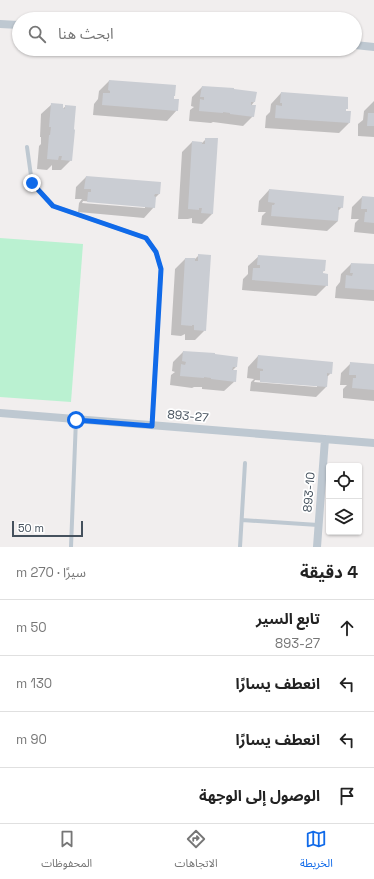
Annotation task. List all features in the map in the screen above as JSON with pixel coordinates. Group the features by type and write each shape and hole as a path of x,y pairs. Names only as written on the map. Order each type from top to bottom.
{"street":[{"path":"0,24 12,25"},
{"path":"362,46 374,47"},
{"name":"893-27","path":"0,413 374,443"},
{"name":"893-10","path":"317,547 325,439"}],"lane":[{"path":"27,147 32,183 53,206 146,238 156,252 161,269 152,426"},
{"path":"71,547 76,420"},
{"path":"240,547 245,463"},
{"path":"242,520 318,525"}],"green space":[{"path":"0,238 83,244 71,402 0,397"}],"building":[{"path":"109,80 176,85 174,99 179,99 178,111 102,105 103,93 110,93 108,90"},
{"path":"202,86 234,88 257,92 255,102 251,102 251,105 256,105 254,117 223,112 199,111 200,99 204,100 204,97 200,97"},
{"path":"281,92 348,97 348,109 346,109 346,111 351,111 350,123 275,118 276,105 282,106 282,103 280,103"},
{"path":"51,103 63,104 63,108 65,109 65,105 76,106 72,161 61,160 62,156 59,156 58,160 47,159 51,127 49,127"},
{"path":"368,113 374,113 374,126 367,126"},
{"path":"205,138 218,138 213,214 201,213 202,208 199,208 199,210 188,209 192,141 202,142 202,144 205,144"},
{"path":"86,176 161,182 160,194 155,194 154,196 156,197 155,208 87,202 88,192 91,192 91,189 84,189"},
{"path":"269,189 344,196 343,208 338,207 338,221 271,216 272,205 275,203 268,202"},
{"path":"362,196 374,197 374,223 364,222 365,212 367,212 367,209 361,209"},
{"path":"198,254 211,255 206,331 194,330 194,325 181,325 185,258 195,258 195,261 198,261"},
{"path":"258,255 326,260 325,271 323,271 323,273 328,274 328,286 252,280 253,268 260,268 260,265 257,265"},
{"path":"351,263 374,264 374,290 345,288 346,275 352,276 353,273 350,273"},
{"path":"183,351 215,353 238,357 237,367 233,367 232,370 237,370 236,382 204,377 180,376 181,364 185,365 186,362 182,361"},
{"path":"258,355 333,362 332,374 327,373 327,387 260,382 260,371 263,371 263,369 257,368"},
{"path":"350,362 374,364 374,390 352,388 353,378 356,378 356,375 349,375"}],"route":[{"path":"32,183 53,206 146,238 156,252 161,269 152,426 76,420"}]}
